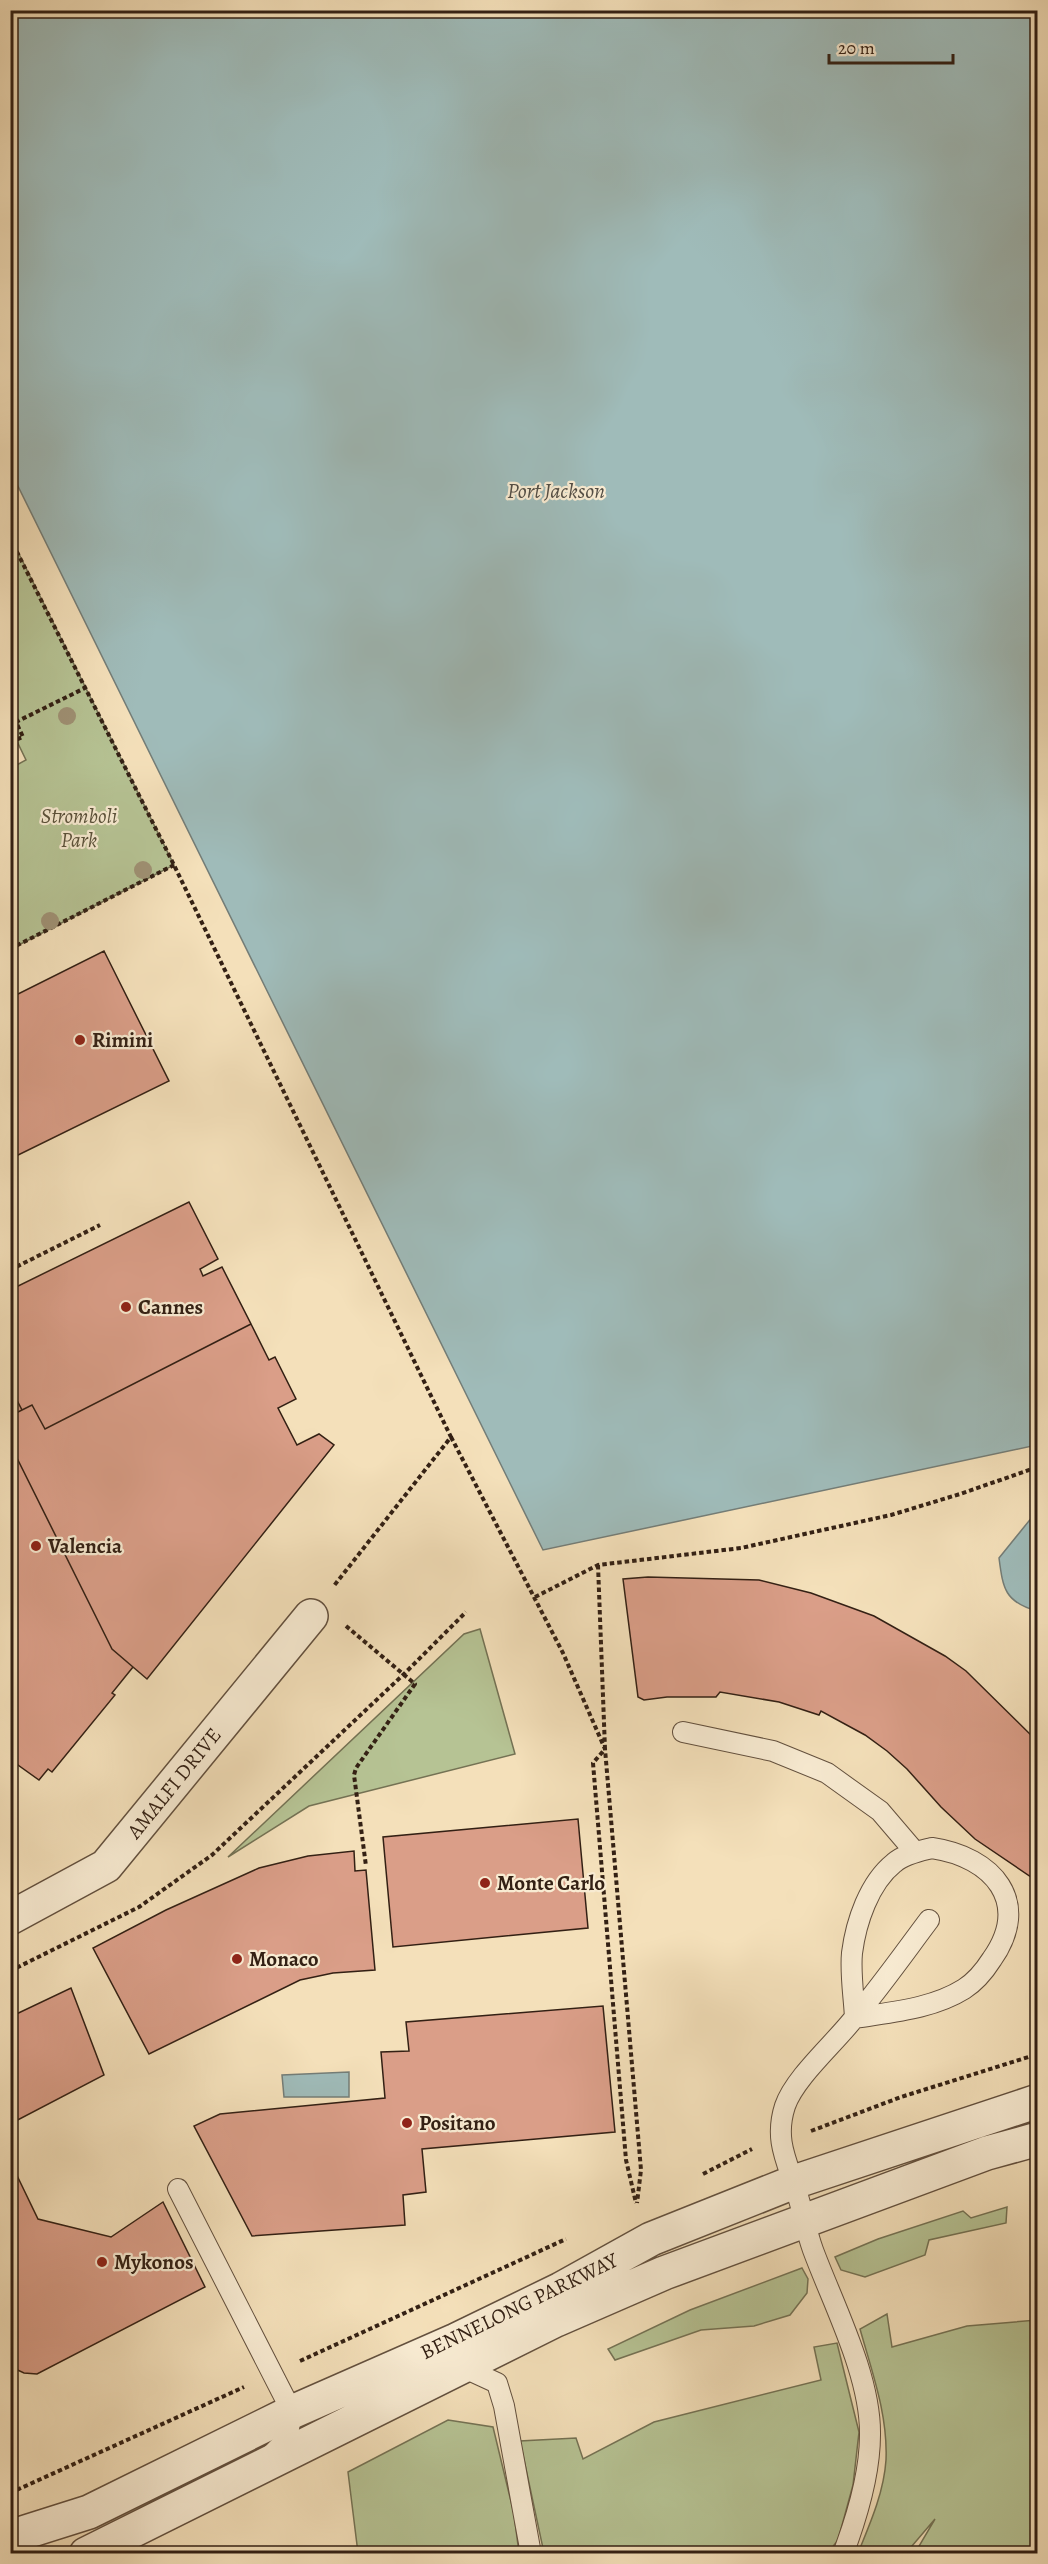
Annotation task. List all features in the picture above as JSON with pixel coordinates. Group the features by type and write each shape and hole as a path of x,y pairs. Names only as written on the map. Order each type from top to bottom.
{"street":[{"name":"AMALFI DRIVE","path":"10,1918 106,1866 311,1616"},
{"name":"BENNELONG PARKWAY","path":"10,2537 89,2512 292,2412 477,2330 561,2289 651,2239 794,2182 1038,2101"},
{"name":"BENNELONG PARKWAY","path":"86,2553 361,2418 460,2366 556,2320 664,2273 987,2153 1038,2139"}],"lane":[{"path":"683,1732 774,1751 827,1773 880,1811 915,1852"},
{"path":"933,1848 954,1851 974,1860 991,1874 1005,1893 1009,1918 1002,1945 986,1969 966,1987 942,2002 855,2018 852,1955 857,1928 866,1902 879,1879 895,1862 915,1852 933,1848"},
{"path":"843,2553 864,2486 870,2434 864,2388 839,2315 812,2247 781,2142 779,2127 786,2103 802,2078 855,2018 929,1920"},
{"path":"178,2189 292,2412 287,2439 260,2466"},
{"path":"460,2366 497,2383 504,2406 531,2553"}],"path":[{"path":"10,538 174,865 451,1437 510,1553 535,1596 605,1749"},
{"path":"10,742 24,737 16,722 85,688"},
{"path":"10,949 174,865"},
{"path":"10,1270 100,1225"},
{"path":"311,1616 451,1437"},
{"path":"535,1596 598,1565 741,1548 891,1515 1032,1469 1038,1470"},
{"path":"598,1565 605,1749 640,2170 637,2207 626,2160 593,1763 605,1749"},
{"path":"10,1971 139,1907 212,1855 404,1674 466,1612"},
{"path":"360,1638 415,1684 356,1768 354,1775 366,1866"},
{"path":"10,2484 14,2491"}],"green space":[{"name":"Stromboli Park","path":"11,538 174,865 11,949 11,768 26,760 11,729"},
{"path":"480,1629 515,1754 309,1806 228,1857 464,1634"},
{"path":"1007,2207 1006,2223 929,2240 925,2255 865,2277 841,2270 835,2257 878,2239 963,2211 971,2218"},
{"path":"802,2268 808,2279 807,2293 790,2315 754,2326 701,2330 615,2360 608,2349 690,2310"},
{"path":"887,2314 892,2347 967,2326 1037,2320 1037,2553 915,2553 935,2519 906,2553 858,2553 879,2496 886,2460 882,2410 860,2329"},
{"path":"837,2343 859,2432 853,2485 838,2540 827,2554 544,2553 520,2441 576,2438 583,2459 654,2422 821,2380 814,2347"},
{"path":"448,2420 493,2427 514,2514 519,2553 358,2553 348,2472"}],"water":[{"name":"Port Jackson","path":"11,10 1037,11 1037,1445 543,1550 11,472"},
{"path":"1037,1511 1037,1611 1018,1603 1008,1593 1004,1586 999,1558"},
{"path":"349,2072 349,2097 284,2097 282,2075"}],"building":[{"name":"Rimini","path":"104,951 169,1081 10,1159 10,998"},
{"name":"Cannes","path":"189,1202 218,1259 200,1269 203,1276 222,1267 251,1324 45,1429 32,1405 22,1410 10,1387 10,1290"},
{"path":"251,1324 269,1360 275,1357 296,1399 278,1408 297,1445 319,1434 334,1445 147,1679 112,1649 10,1444 10,1416 32,1405 45,1429"},
{"path":"10,1387 22,1410 10,1416"},
{"name":"Valencia","path":"10,1444 112,1649 133,1667 112,1693 115,1695 52,1772 48,1769 39,1780 18,1765 10,1750"},
{"path":"648,1577 759,1580 811,1593 874,1616 945,1656 966,1671 1038,1742 1038,1874 1034,1879 975,1839 887,1751 865,1735 821,1711 819,1715 779,1702 720,1692 716,1697 667,1697 644,1700 638,1697 623,1579"},
{"name":"Monte Carlo","path":"578,1819 588,1928 393,1947 383,1837"},
{"name":"Monaco","path":"354,1851 355,1871 366,1870 375,1970 333,1973 300,1980 149,2054 93,1948 166,1910 259,1868 308,1856"},
{"path":"71,1988 104,2075 10,2124 10,2017"},
{"name":"Positano","path":"603,2006 615,2132 422,2149 426,2192 403,2195 405,2225 252,2236 194,2126 220,2114 385,2098 381,2052 409,2051 406,2022"},
{"name":"Mykonos","path":"10,2161 38,2219 111,2237 163,2202 205,2287 37,2374 24,2373 11,2367"}],"place":[{"name":"Rimini","path":"80,1040"},
{"name":"Cannes","path":"126,1307"},
{"name":"Valencia","path":"36,1546"},
{"name":"Monte Carlo","path":"485,1883"},
{"name":"Monaco","path":"237,1959"},
{"name":"Positano","path":"407,2123"},
{"name":"Mykonos","path":"102,2262"}]}
